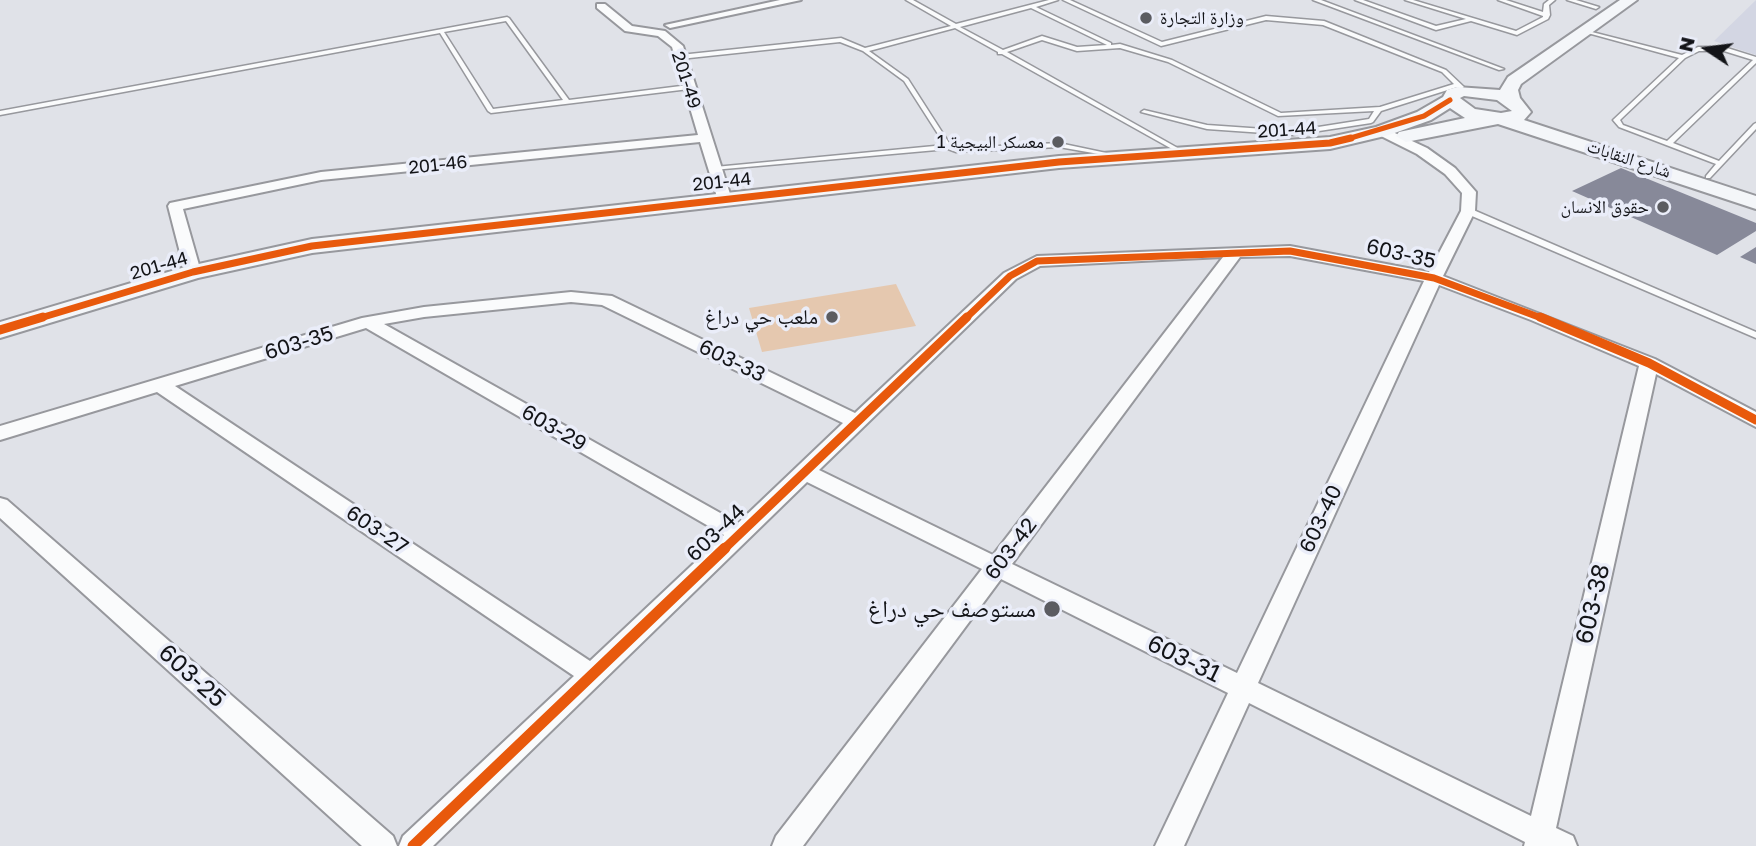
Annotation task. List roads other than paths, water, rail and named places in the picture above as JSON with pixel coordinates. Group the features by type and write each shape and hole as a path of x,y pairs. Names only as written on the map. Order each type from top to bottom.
{"street":[{"path":"670,25 796,0"},
{"path":"1495,119 1517,116 1522,112 1509,90 1514,81 1586,32 1606,6 1630,0"},
{"name":"201-49","path":"601,6 629,29 661,33 677,46 724,197"},
{"name":"201-44","path":"979,172 1335,152 1383,137 1424,116 1606,6"},
{"name":"شارع النقابات","path":"1756,196 1714,171 1516,103 1462,91 1463,111 1622,156 1756,203"},
{"name":"201-44","path":"0,330 193,272 312,246 724,197 1118,157 1291,147 1383,137 1495,119"},
{"path":"1383,137 1469,202"},
{"name":"201-46","path":"193,272 174,206 321,176 705,138"},
{"name":"603-40","path":"1169,846 1469,202"},
{"name":"603-35","path":"1052,260 1236,251 1314,254 1434,278 1537,316 1649,363 1756,420"},
{"name":"603-42","path":"786,846 1236,251"},
{"name":"603-44","path":"413,846 1010,276 1022,267 1052,260"},
{"name":"603-35","path":"0,433 369,322 571,297 606,300"},
{"name":"603-33","path":"606,300 857,422"},
{"name":"603-29","path":"369,322 740,534"},
{"name":"603-38","path":"1539,840 1649,363"},
{"name":"603-27","path":"161,386 592,675"},
{"name":"603-31","path":"804,472 1243,688 1539,840 1563,846"},
{"name":"603-25","path":"0,506 383,846"}],"lane":[{"path":"909,0 1181,152"},
{"path":"865,50 1055,0"},
{"path":"1031,6 1109,44 1170,61 1277,114 1378,110 1462,91 1451,75 1436,67 1321,22 1266,18 1161,44 1066,0"},
{"path":"1316,0 1502,69"},
{"path":"1358,0 1433,27 1442,28 1469,20"},
{"path":"1408,0 1517,33 1544,20 1547,15 1546,5 1552,0"},
{"path":"1501,0 1547,15"},
{"path":"1570,0 1606,6"},
{"path":"0,113 507,19 566,100"},
{"path":"441,31 491,111 689,87"},
{"path":"1586,32 1683,57"},
{"path":"1000,52 1039,38 1077,49 1109,44"},
{"path":"680,57 830,39 841,40 865,50 905,80 949,147"},
{"path":"1756,60 1706,48 1683,57 1616,120 1621,126 1668,144 1714,171 1756,125"},
{"path":"1668,144 1756,60"},
{"path":"1143,112 1207,127 1293,133 1371,121 1378,110"},
{"path":"715,169 949,147 975,151 1059,145 1118,157"},
{"path":"1469,202 1756,335"}],"place":[{"name":"وزارة التجارة","path":"1146,18"},
{"name":"معسكر البيجية 1","path":"1058,142"},
{"name":"حقوق الانسان","path":"1663,207"},
{"name":"ملعب حي دراغ","path":"832,317"},
{"name":"مستوصف حي دراغ","path":"1052,609"}]}
